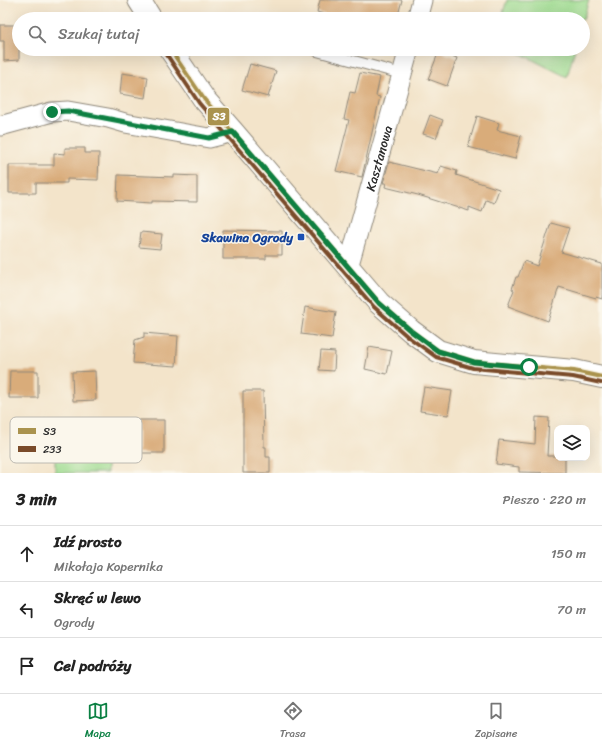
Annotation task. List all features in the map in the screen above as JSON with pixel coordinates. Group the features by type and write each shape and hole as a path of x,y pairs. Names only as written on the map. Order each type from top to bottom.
{"street":[{"path":"139,0 146,12"},
{"path":"419,12 422,0"},
{"path":"175,56 204,99 348,268 379,303 411,331 438,351 474,362 574,371 602,377"},
{"name":"Kasztanowa","path":"348,268 407,56"},
{"path":"0,126 52,112 68,111 209,138 233,132"}],"lane":[{"path":"335,56 402,74"}],"green space":[{"path":"507,0 589,0 585,12 503,12"},
{"path":"525,56 573,56 567,77"},
{"path":"55,463 107,463 107,473 55,473"}],"building":[{"path":"320,0 402,0 399,12 317,12"},
{"path":"0,25 12,25 12,56 19,56 19,60 4,61 4,41 0,41"},
{"path":"437,56 452,56 457,58 447,86 428,79"},
{"path":"250,64 276,71 268,97 242,90"},
{"path":"122,73 148,77 145,98 120,94"},
{"path":"360,73 380,77 376,96 380,97 362,177 336,171 349,120 344,119 350,92 355,93"},
{"path":"430,115 443,120 436,138 423,134"},
{"path":"477,116 499,123 497,130 521,136 515,159 468,147"},
{"path":"65,148 85,148 85,153 99,153 98,180 67,179 67,183 36,183 36,193 9,193 9,165 54,165 54,153 65,154"},
{"path":"389,162 438,174 441,166 457,171 456,175 499,189 494,203 486,200 482,212 469,207 469,211 418,195 385,187 386,183 383,183"},
{"path":"118,175 174,177 174,175 197,176 197,202 152,201 152,203 117,201"},
{"path":"551,223 569,228 561,252 602,264 602,299 559,287 548,321 508,306 514,290 512,289 516,277 518,277 524,261 537,266"},
{"path":"223,230 282,231 282,255 266,255 266,259 223,259"},
{"path":"141,232 162,234 160,249 139,247"},
{"path":"305,307 336,312 332,338 301,334"},
{"path":"144,333 178,336 176,366 133,363 135,340 144,337"},
{"path":"369,347 392,351 387,374 365,369"},
{"path":"321,351 335,352 334,371 319,370"},
{"path":"10,371 38,371 38,398 9,398"},
{"path":"95,371 96,400 73,401 72,372"},
{"path":"424,387 452,391 448,415 420,411"},
{"path":"243,391 263,391 264,447 266,447 266,457 270,457 270,473 243,473"},
{"path":"536,417 549,418 547,456 554,456 554,461 565,461 565,473 519,472 519,467 496,464 499,440 535,444"},
{"path":"142,420 164,420 164,453 142,453"}],"transit line":[{"name":"233","path":"168,56 199,103 374,307 407,336 436,357 473,368 573,377 601,383"},
{"name":"S3","path":"175,56 204,99 379,303 411,331 438,351 474,362 574,371 602,377"}],"place":[{"name":"Skawina Ogrody","path":"301,237"}],"route":[{"path":"52,112 68,111 209,138 233,132 379,303 411,331 438,351 474,362 529,367"}]}
